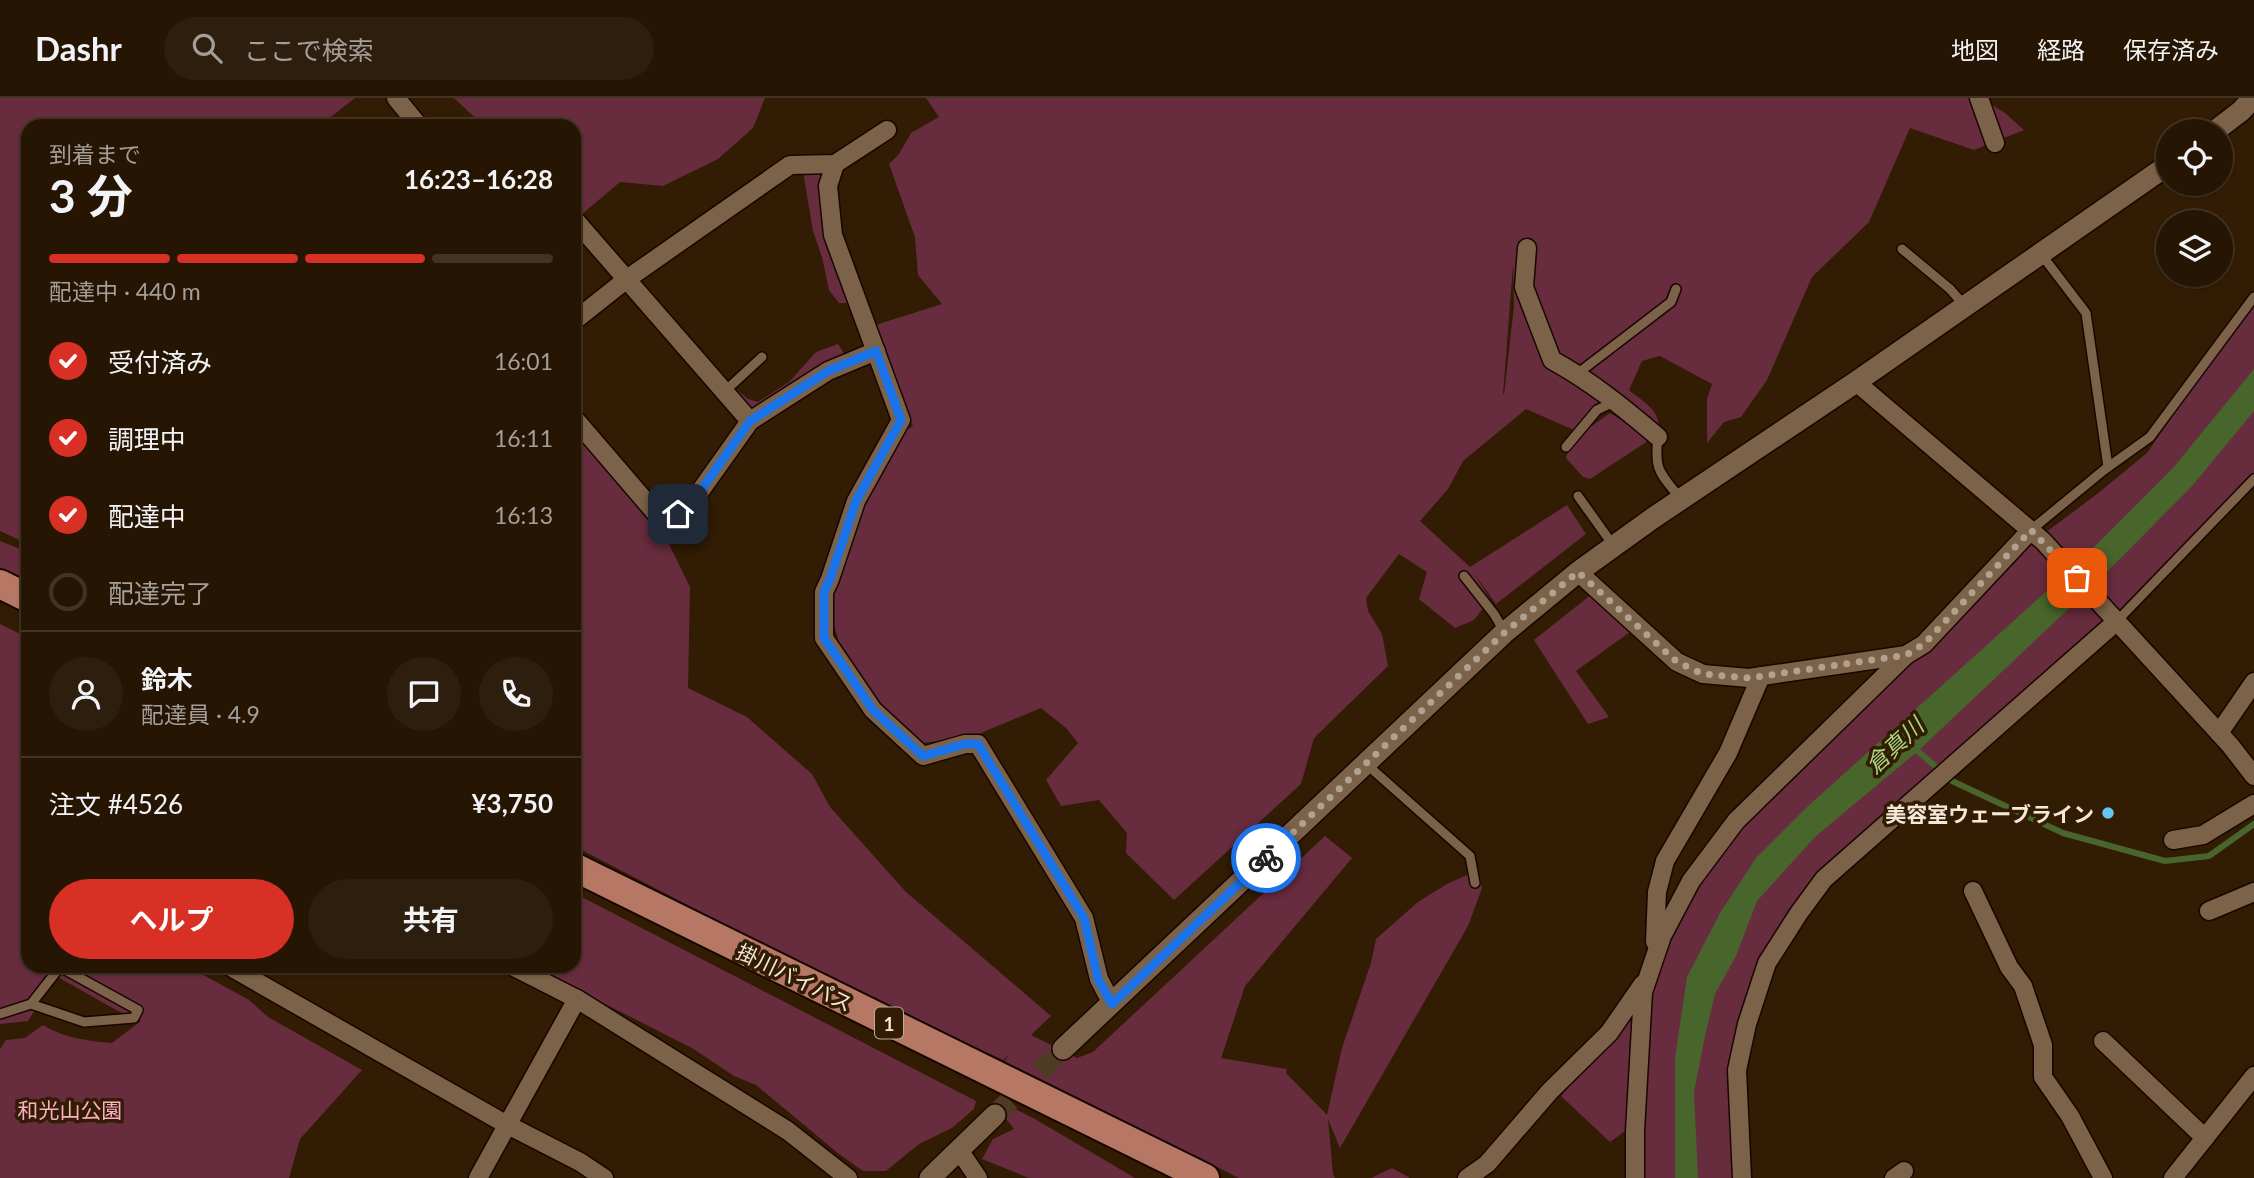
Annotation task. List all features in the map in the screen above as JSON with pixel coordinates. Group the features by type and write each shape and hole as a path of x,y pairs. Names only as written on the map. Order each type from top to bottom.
{"highway":[{"path":"0,584 21,594"},
{"name":"掛川バイパス","path":"581,870 1205,1178"}],"street":[{"path":"396,98 413,119"},
{"path":"1979,98 1995,143"},
{"path":"2231,119 2253,98"},
{"path":"581,315 627,279 790,165 835,164 887,130"},
{"path":"835,164 828,187 833,235 901,420 856,501 824,592 824,638 873,710 923,756 965,744 978,744 1084,918 1098,979 1112,1004"},
{"path":"1063,1049 1504,633 1578,572 2156,173"},
{"path":"581,227 750,421"},
{"path":"1527,248 1524,287 1552,360 1577,374 1659,433"},
{"path":"581,426 665,524 691,504 750,421 828,371 876,351"},
{"path":"1856,382 2037,536 2219,733 2254,776"},
{"path":"1635,1178 1643,992 1662,936 1690,881 1736,821 1906,655 1924,644 2037,536"},
{"path":"1578,572 1677,662 1703,674 1749,678 1906,655"},
{"path":"1742,1178 1737,1070 1747,1024 1767,963 1799,913 1824,879 2114,618"},
{"path":"1654,959 1657,892 1665,861 1728,753 1761,676"},
{"path":"2219,733 2254,682"},
{"path":"2173,839 2203,835 2254,804"},
{"path":"1973,891 2008,967 2023,986 2043,1045 2043,1077 2070,1116 2103,1178"},
{"path":"2209,911 2254,892"},
{"path":"241,973 508,1125 580,1162 604,1178"},
{"path":"526,973 577,999 788,1131 848,1178"},
{"path":"1468,1178 1487,1164 1550,1091 1609,1033 1648,978"},
{"path":"478,1178 577,999"},
{"path":"2103,1041 2205,1138"},
{"path":"2173,1178 2254,1076"},
{"path":"930,1178 995,1115"},
{"path":"959,1150 978,1178"}],"lane":[{"path":"1902,249 1950,289 1965,306"},
{"path":"2041,254 2086,313 2108,467"},
{"path":"1577,374 1671,302 1676,289"},
{"path":"2037,536 2108,467 2150,437 2254,297"},
{"path":"724,392 762,357"},
{"path":"1566,447 1597,410 1615,401"},
{"path":"1659,433 1655,462 1665,480 1681,499"},
{"path":"2114,618 2254,479"},
{"path":"1578,496 1614,546"},
{"path":"1464,576 1494,614 1504,633"},
{"path":"1366,764 1470,856 1475,883"},
{"path":"0,1014 31,1004 56,973"},
{"path":"31,1004 83,1022 134,1018 138,1010 72,973"}],"green space":[{"path":"0,98 355,98 328,119 21,119 21,541 0,531"},
{"path":"454,98 765,98 753,128 718,159 663,186 620,182 581,215 581,119 476,119"},
{"path":"926,98 1981,98 2005,113 2024,130 1974,150 1910,128 1869,222 1812,277 1767,380 1741,417 1724,422 1707,443 1707,399 1712,384 1660,356 1642,361 1629,390 1656,415 1658,437 1612,405 1576,431 1526,409 1463,461 1448,489 1420,521 1470,567 1567,505 1586,534 1496,604 1473,572 1490,599 1474,620 1455,628 1419,599 1427,572 1399,554 1366,598 1368,611 1382,634 1388,666 1314,738 1301,784 1174,900 1126,853 1127,833 1099,800 1061,806 1046,780 1078,743 1066,728 1041,708 976,735 911,745 849,675 824,592 891,440 913,426 866,328 942,304 918,275 915,237 889,164 899,154 911,133 939,117","holes":["1513,265 1514,306 1504,395"]},
{"path":"803,171 821,173 824,224 849,303 839,303 829,290 813,231"},
{"path":"2254,298 2254,473 2104,632 1824,879 1773,941 1745,1033 1736,1178 1645,1178 1643,992 1681,899 1758,799 2029,545 2147,453"},
{"path":"838,344 847,358 752,417 727,388 733,387 748,399 758,402 789,382 816,352"},
{"path":"1610,413 1651,439 1590,479 1583,477 1566,458 1571,441"},
{"path":"581,433 626,478 665,536 690,587 688,688 747,717 812,774 830,807 906,892 1051,1016 1031,1035 1077,1058 1093,1052 1325,836 1352,858 1245,986 1221,1058 1287,1069 1286,1073 1327,1115 1342,1048 1371,963 1376,939 1418,902 1447,884 1478,870 1482,888 1468,926 1340,1148 1328,1119 1335,1178 1239,1178 1004,1061 1010,1054 1003,1060 849,989 581,850"},
{"path":"0,541 21,549 21,583 0,573"},
{"path":"1592,594 1630,632 1576,671 1609,717 1588,724 1534,640"},
{"name":"和光山公園","path":"0,624 21,634 21,973 200,973 249,1000 268,1017 362,1070 300,1139 289,1178 0,1178 0,1049 6,1040 25,1038 43,1025 68,1036 112,1043 141,1021 56,976 28,1021 0,1024"},
{"path":"581,897 976,1101 974,1109 952,1128 919,1144 886,1171 863,1171 756,1085 734,1076 692,1048 544,973 581,973"},
{"path":"1635,1004 1629,1128 1610,1142 1561,1096"},
{"path":"1009,1106 1135,1178 1029,1178 982,1159 993,1139 1014,1129 1001,1112"},
{"path":"1392,1168 1410,1178 1371,1178"}],"water":[{"name":"倉真川","path":"2254,369 2254,411 2193,485 2098,581 1918,751 1816,836 1757,901 1736,956 1715,994 1705,1036 1694,1092 1698,1178 1675,1178 1675,1058 1687,977 1720,913 1756,858 1807,807 2080,561 2173,468"}],"waterway":[{"name":"倉真川","path":"1913,747 1935,766"},
{"path":"1952,781 2063,833 2165,861 2209,856 2254,824"}],"tunnel":[{"path":"995,1115 1063,1049"}],"way so far":[{"path":"1266,858 1504,633 1578,572 1677,662 1703,674 1749,678 1906,655 1924,644 2031,530 2077,578"}],"place":[{"name":"美容室ウェーブライン","path":"2108,813"}],"route":[{"path":"678,514 691,504 750,421 828,371 876,351 901,420 856,501 824,592 824,638 873,710 923,756 965,744 978,744 1084,918 1098,979 1112,1004 1266,858"}]}
